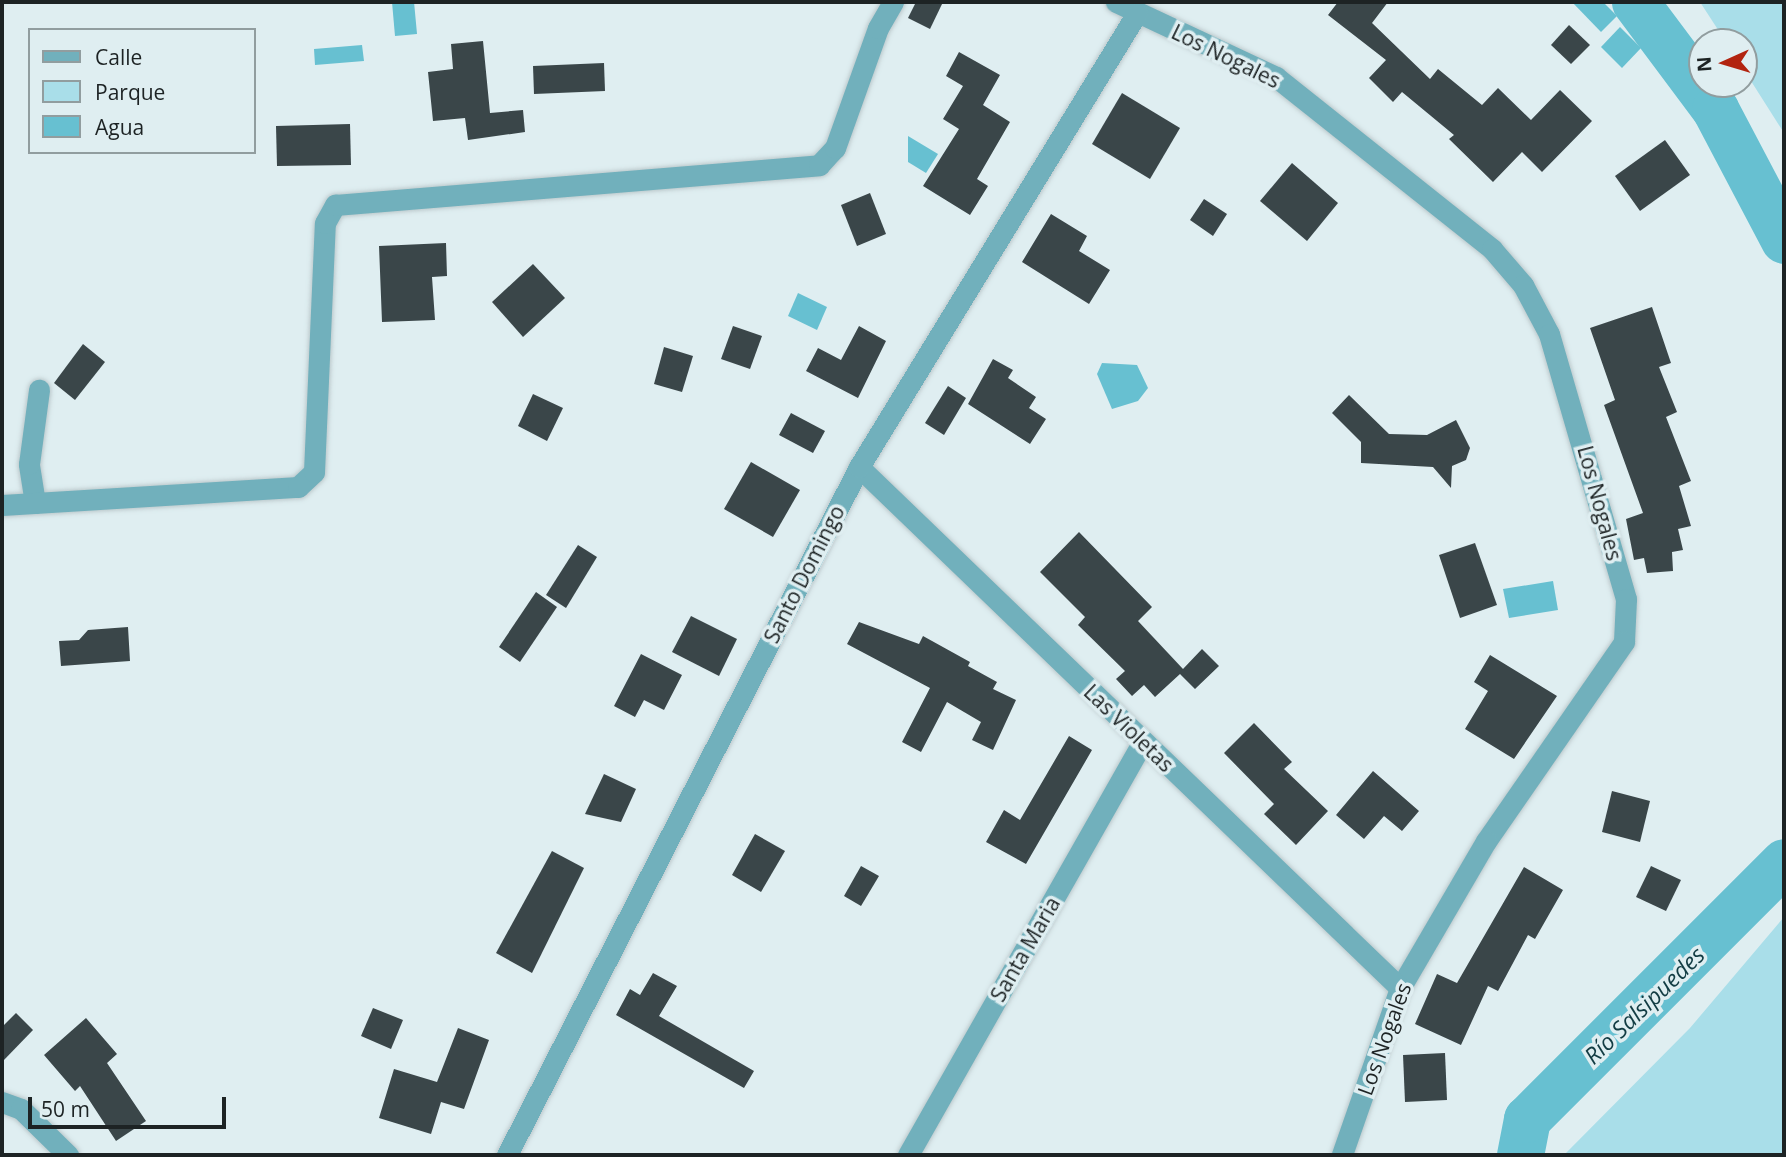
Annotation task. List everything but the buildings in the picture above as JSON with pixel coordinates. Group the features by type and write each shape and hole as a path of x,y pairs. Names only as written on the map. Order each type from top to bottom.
{"street":[{"path":"2,505 298,487 314,472 325,223 335,205 560,183 819,165 835,148 878,28 893,2"},
{"name":"Los Nogales","path":"1116,2 1276,77 1492,249 1522,285 1549,334 1592,468 1626,599 1624,642 1486,841 1400,989 1342,1155"},
{"name":"Santo Domingo","path":"507,1155 859,467 1137,13"},
{"path":"35,503 29,464 39,390"},
{"name":"Las Violetas","path":"859,467 1400,989"},
{"name":"Santa Maria","path":"908,1155 1143,742"},
{"path":"2,1102 20,1110 68,1155"}],"green space":[{"path":"1700,2 1784,2 1784,133 1758,92 1758,28 1717,28"},
{"path":"1784,917 1784,1155 1564,1155 1690,1028"}],"water":[{"path":"392,2 414,2 417,34 395,36"},
{"path":"1572,2 1603,2 1617,16 1601,32"},
{"path":"1620,27 1641,48 1622,68 1601,47"},
{"path":"362,45 364,61 315,65 314,49"},
{"path":"908,136 938,154 926,173 908,162"},
{"path":"798,293 827,307 817,330 788,316"},
{"path":"1102,363 1137,365 1148,388 1138,401 1112,409 1097,374"},
{"path":"1553,581 1558,610 1509,618 1503,589"}],"waterway":[{"name":"Río Salsipuedes","path":"1635,2 1715,109 1784,240"},
{"name":"Río Salsipuedes","path":"1520,1155 1527,1119 1784,862"}]}
